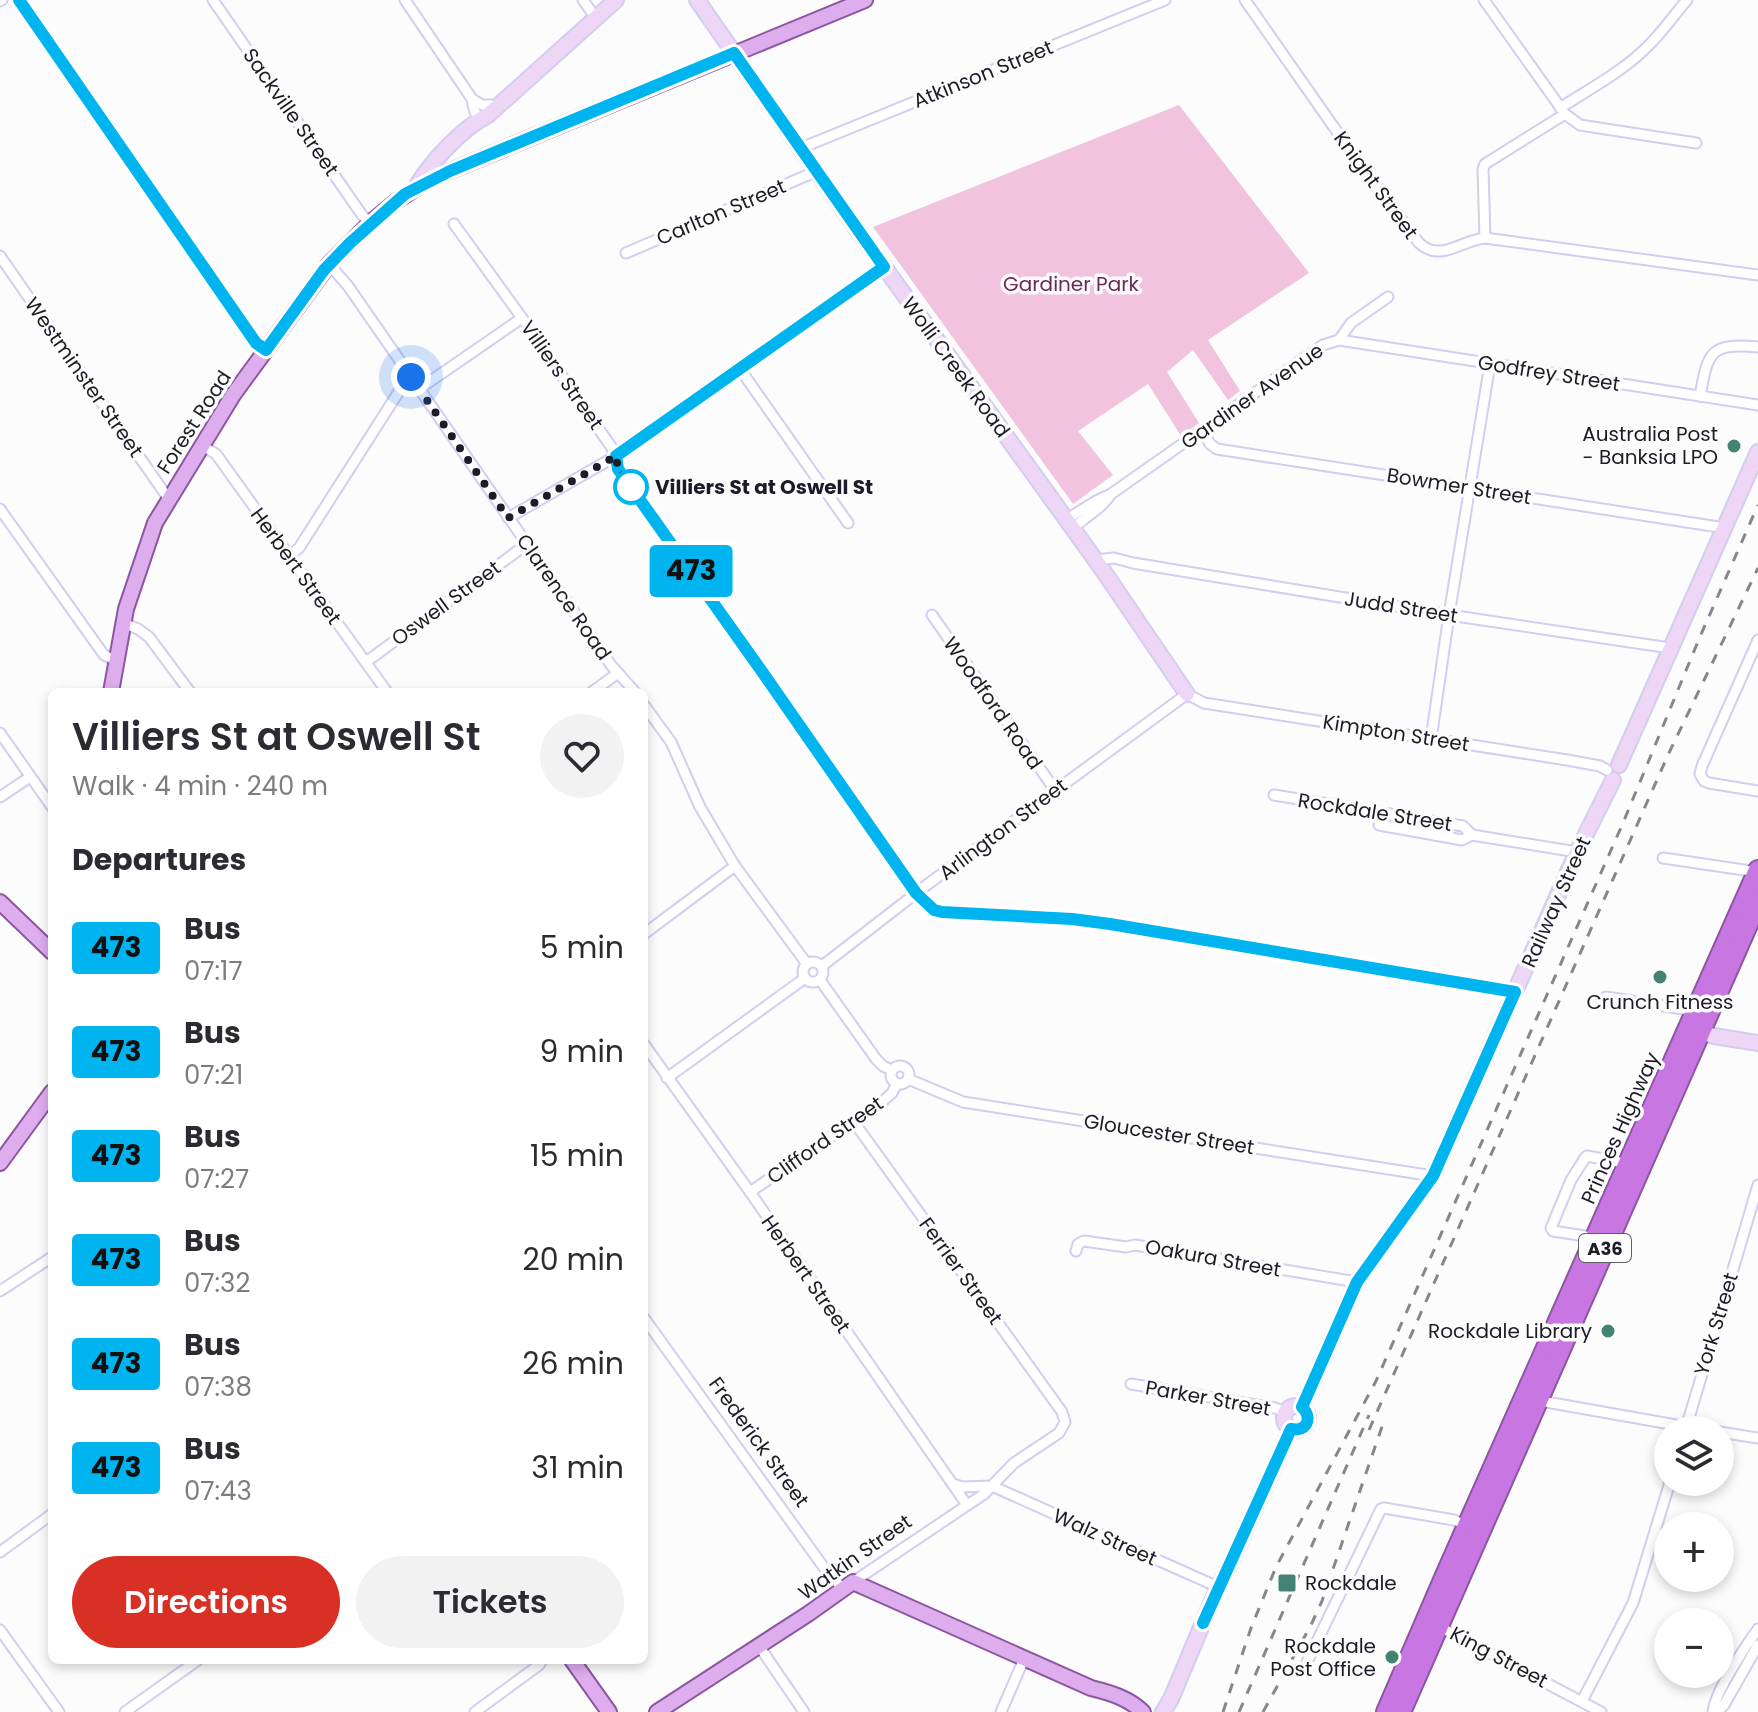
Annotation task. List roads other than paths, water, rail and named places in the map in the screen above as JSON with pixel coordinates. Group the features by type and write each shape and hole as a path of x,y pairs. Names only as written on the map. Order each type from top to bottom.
{"highway":[{"name":"Princes Highway","path":"1386,1712 1474,1529 1695,1024 1754,905 1758,871"},
{"name":"Princes Highway","path":"1401,1712 1438,1626 1474,1529"}],"main road":[{"name":"Forest Road","path":"112,688 129,599 151,532 168,498 266,350 329,264 370,223 398,200 450,171 865,0"},
{"path":"0,902 48,948"},
{"path":"0,1163 48,1097"},
{"name":"Watkin Street","path":"657,1712 848,1586"},
{"name":"Frederick Street","path":"848,1586 1091,1688 1114,1694 1143,1712"},
{"path":"575,1664 609,1712"},
{"name":"Frederick Street","path":"1091,1688 1126,1712"}],"street":[{"path":"19,0 256,343 266,350"},
{"name":"Sackville Street","path":"213,0 370,223"},
{"path":"405,0 472,99 478,120"},
{"path":"583,0 596,18"},
{"path":"415,189 434,161 616,0"},
{"name":"Wolli Creek Road","path":"697,0 884,267 1099,564 1187,694"},
{"name":"Atkinson Street","path":"801,148 1165,0"},
{"name":"Knight Street","path":"1245,0 1423,247 1446,252 1470,240 1485,238 1758,275"},
{"path":"1484,0 1563,111 1580,125 1696,143"},
{"path":"1485,238 1485,164 1624,67 1648,46 1687,0"},
{"path":"472,99 482,105 499,105"},
{"name":"Carlton Street","path":"626,253 817,171"},
{"name":"Villiers Street","path":"454,224 612,448 618,469 916,893 934,910 1110,924 1515,992"},
{"name":"Westminster Street","path":"0,256 168,498"},
{"name":"Clarence Road","path":"329,264 348,286 611,665 631,688"},
{"path":"508,518 616,456 884,267"},
{"name":"Gardiner Avenue","path":"1070,524 1096,501 1203,431 1323,345 1339,340 1351,323 1388,297"},
{"path":"419,389 522,318"},
{"name":"Godfrey Street","path":"1339,340 1758,405"},
{"path":"1700,396 1706,365 1715,352 1731,345 1758,347"},
{"path":"1431,739 1490,364"},
{"path":"740,369 848,523"},
{"path":"289,556 299,548 411,377"},
{"name":"Bowmer Street","path":"1203,431 1210,444 1217,449 1725,528"},
{"name":"Herbert Street","path":"201,445 216,454 384,688"},
{"name":"Railway Street","path":"1302,1407 1357,1282 1433,1176 1758,452"},
{"path":"0,509 104,655 117,661"},
{"name":"Oswell Street","path":"366,662 527,544"},
{"name":"Judd Street","path":"1099,564 1114,558 1449,615 1670,648"},
{"name":"Woodford Road","path":"932,615 1055,790"},
{"path":"123,623 138,629 153,642 187,688"},
{"path":"1758,640 1700,770 1701,778 1709,783 1758,791"},
{"path":"597,688 618,673"},
{"name":"Arlington Street","path":"822,966 1187,694"},
{"name":"Kimpton Street","path":"1187,694 1204,703 1600,766 1613,771"},
{"path":"648,711 677,753 700,807 735,866 807,964"},
{"path":"0,733 48,802"},
{"path":"0,797 30,777"},
{"name":"Rockdale Street","path":"1274,795 1463,826 1472,835"},
{"name":"Rockdale Street","path":"1379,825 1462,840 1472,835 1577,852"},
{"path":"1663,858 1758,871"},
{"path":"648,931 735,866"},
{"path":"815,962 822,966 820,980 812,982 805,978 803,971 807,964 815,962"},
{"path":"667,1078 805,978"},
{"path":"820,980 876,1059 892,1070"},
{"path":"1606,997 1758,1043"},
{"name":"Herbert Street","path":"648,1050 967,1505"},
{"path":"898,1066 904,1067 909,1072 906,1082 893,1080 892,1070 898,1066"},
{"name":"Gloucester Street","path":"908,1079 963,1102 1433,1176"},
{"name":"Clifford Street","path":"750,1192 854,1122 892,1093 897,1083"},
{"name":"Ferrier Street","path":"854,1122 1062,1412 1065,1422"},
{"path":"1602,1239 1553,1231 1551,1228 1571,1180 1587,1156 1634,1166"},
{"name":"York Street","path":"1690,1416 1758,1185"},
{"name":"Oakura Street","path":"1076,1251 1078,1244 1084,1241 1126,1247 1135,1245 1357,1282"},
{"path":"0,1291 48,1260"},
{"name":"Frederick Street","path":"648,1324 825,1569 848,1586"},
{"name":"Parker Street","path":"1131,1384 1285,1412"},
{"path":"1531,1398 1654,1422"},
{"path":"1294,1405 1302,1407 1307,1413 1306,1425 1299,1430 1291,1429 1285,1424 1285,1412 1294,1405"},
{"name":"Watkin Street","path":"848,1586 967,1505 992,1486 1014,1463 1059,1433 1065,1422"},
{"path":"1163,1712 1291,1429"},
{"path":"1734,1434 1758,1438"},
{"path":"953,1484 962,1487 992,1486"},
{"name":"Walz Street","path":"992,1486 1218,1587"},
{"path":"1582,1701 1633,1603 1666,1496"},
{"path":"1307,1662 1382,1508 1454,1520 1474,1529"},
{"path":"0,1552 48,1517"},
{"name":"King Street","path":"1438,1626 1601,1712"},
{"path":"1715,1712 1716,1700 1744,1647 1758,1629"},
{"path":"0,1630 59,1712"},
{"path":"759,1646 804,1712"},
{"path":"1715,1712 1724,1705 1756,1651"},
{"path":"1001,1712 1024,1659"},
{"path":"125,1712 192,1664"},
{"path":"475,1712 539,1664"}],"railway":[{"path":"1223,1712 1251,1628 1276,1567 1376,1381 1623,823 1758,505"},
{"path":"1369,1430 1668,755 1758,568"},
{"path":"1239,1712 1369,1415"},
{"path":"1263,1712 1322,1601 1385,1418"}],"place":[{"name":"Australia Post - Banksia LPO","path":"1734,446"},
{"name":"Villiers St at Oswell St","path":"631,487"},
{"name":"Crunch Fitness","path":"1660,977"},
{"name":"Rockdale Library","path":"1608,1331"},
{"name":"Rockdale","path":"1287,1583"},
{"name":"Rockdale Post Office","path":"1392,1657"}],"park label":[{"name":"Gardiner Park","path":"1071,284"}]}
